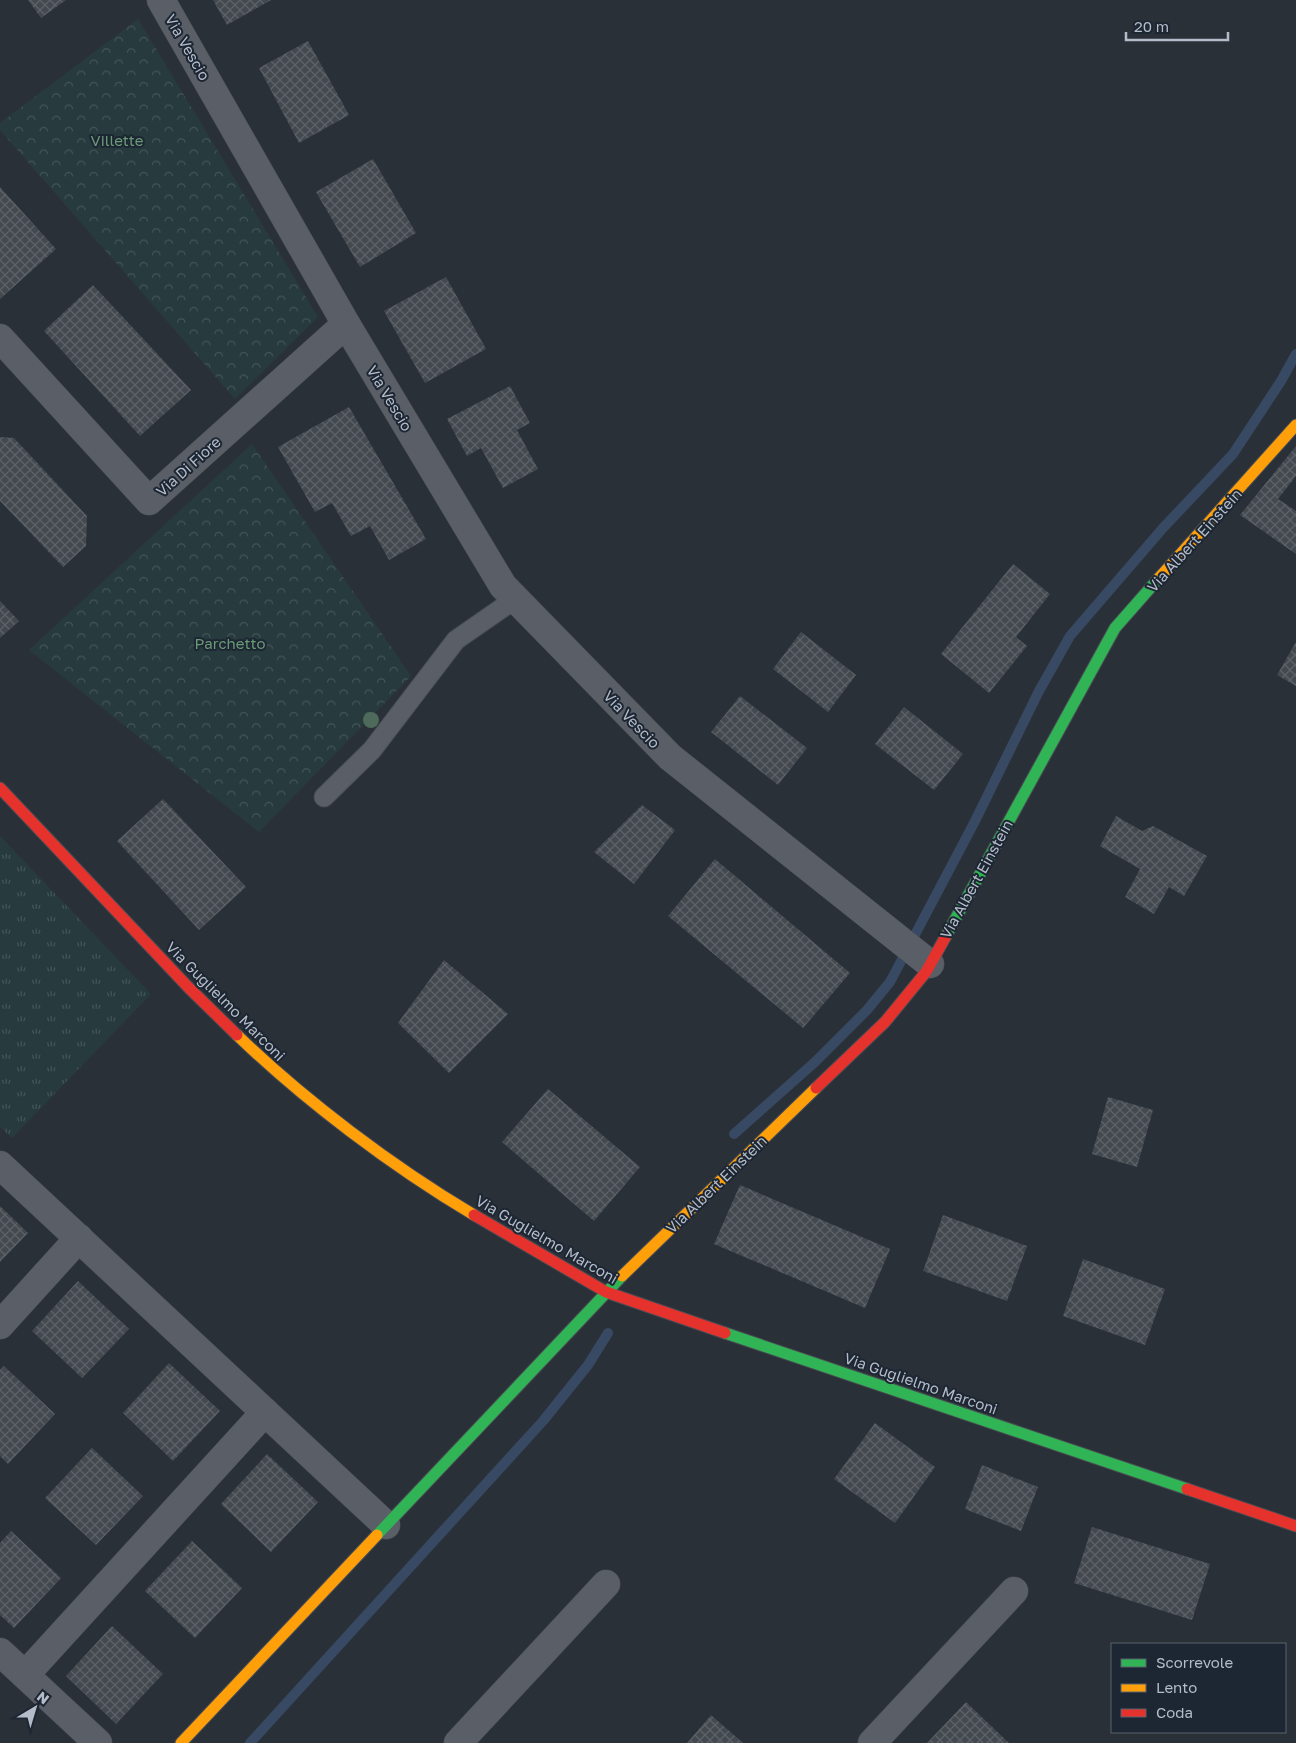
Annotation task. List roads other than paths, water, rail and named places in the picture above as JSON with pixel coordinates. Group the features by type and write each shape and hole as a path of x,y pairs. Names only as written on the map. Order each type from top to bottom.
{"street":[{"name":"Via Vescio","path":"161,0 346,324 503,586 670,757 930,964"},
{"name":"Via Di Fiore","path":"0,338 149,501 346,324"},
{"name":"Via Albert Einstein","path":"181,1743 606,1292 724,1175 885,1022 930,964 1115,628 1296,424"},
{"name":"Via Guglielmo Marconi","path":"0,788 189,988 267,1064 347,1128 448,1199 606,1292 1296,1526"},
{"path":"0,1165 386,1525"},
{"path":"0,1325 79,1238"},
{"path":"25,1675 265,1412"},
{"path":"458,1743 606,1584"},
{"path":"872,1743 1014,1591"},
{"path":"0,1652 98,1743"}],"lane":[{"path":"324,797 372,750 456,640 515,599"}],"waterway":[{"path":"734,1134 815,1062 867,1010 890,982 974,823 1039,691 1070,636 1163,528 1233,454 1281,381 1296,354"},
{"path":"250,1743 543,1421 588,1365 608,1333"}],"park label":[{"name":"Villette","path":"117,140"},
{"name":"Parchetto","path":"230,643"}]}
